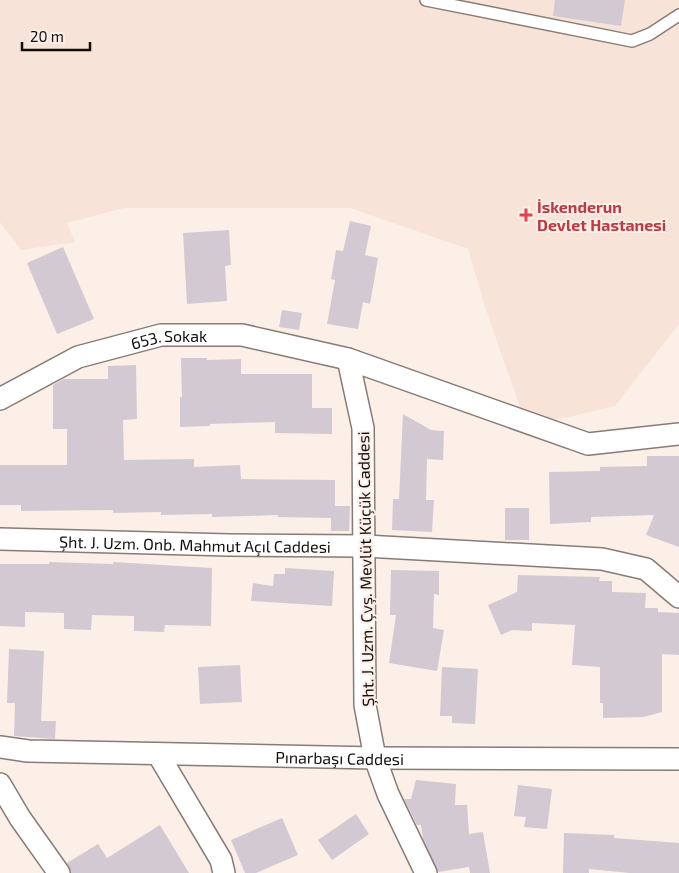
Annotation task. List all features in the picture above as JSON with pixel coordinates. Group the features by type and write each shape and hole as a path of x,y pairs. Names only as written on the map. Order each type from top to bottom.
{"street":[{"name":"653. Sokak","path":"0,399 78,357 161,335 242,335 348,358"},
{"path":"348,358 588,444 679,434"},
{"name":"Şht. J. Uzm. Çvş. Mevlüt Küçük Caddesi","path":"348,358 364,428 365,705 375,758 388,794 426,873"},
{"name":"Şht. J. Uzm. Onb. Mahmut Açıl Caddesi","path":"0,539 219,545 365,546 602,559 646,569 679,597"},
{"name":"Pınarbaşı Caddesi","path":"0,747 28,750 158,754 375,758 679,759"},
{"path":"158,754 222,860 224,873"},
{"path":"0,784 20,818 59,873"}],"lane":[{"path":"426,0 632,41 650,34 679,15"}],"shaded area":[{"name":"İskenderun Devlet Hastanesi","path":"0,0 679,0 679,324 615,406 556,420 523,416 485,307 468,249 350,208 124,208 67,223 75,242 21,250 0,222"}],"building":[{"path":"555,0 625,0 621,26 553,16"},
{"path":"350,221 371,226 365,255 378,258 370,304 363,302 358,329 327,324 335,280 331,279 336,250 343,251"},
{"path":"229,230 231,265 225,266 227,301 187,304 183,233"},
{"path":"63,247 94,319 57,334 27,263"},
{"path":"282,310 302,313 299,330 279,327"},
{"path":"181,358 207,358 207,360 241,359 241,374 312,374 312,408 332,408 332,434 275,433 275,422 180,427 180,397 182,397"},
{"path":"136,365 137,419 123,420 124,460 194,459 194,467 240,465 241,479 335,480 335,506 350,506 349,531 331,531 331,518 278,517 278,515 212,517 212,514 161,515 161,512 113,513 113,510 21,511 21,505 0,505 0,465 67,465 67,429 53,429 53,385 64,379 108,379 108,366"},
{"path":"403,414 431,430 444,431 443,460 427,459 426,500 434,500 432,532 392,530 393,499 399,499"},
{"path":"647,456 679,456 679,547 646,535 654,515 591,517 591,522 550,524 549,472 600,471 600,467 647,466"},
{"path":"505,508 529,508 529,540 505,540"},
{"path":"49,562 113,564 113,562 212,568 211,626 165,625 164,632 134,631 134,616 92,615 91,630 64,629 64,613 25,612 25,627 0,626 0,564 49,564"},
{"path":"285,568 334,571 332,606 251,601 253,583 273,586 274,574 285,574"},
{"path":"391,570 439,571 439,595 434,594 433,628 444,630 437,671 389,663 396,615 390,615"},
{"path":"518,575 600,577 599,581 612,581 612,592 646,593 645,608 658,608 658,612 679,613 679,655 662,654 662,712 644,717 603,718 603,703 600,703 600,667 572,665 575,625 532,623 532,631 512,630 501,635 488,605 517,592"},
{"path":"9,649 44,651 41,721 56,721 55,739 14,736 15,703 7,703"},
{"path":"240,665 242,702 200,704 198,667"},
{"path":"442,667 478,669 475,724 452,723 452,716 440,716"},
{"path":"416,780 456,784 455,805 467,805 469,834 483,832 490,873 470,873 469,867 438,872 423,839 421,825 417,825 404,799 411,799"},
{"path":"518,785 552,789 547,829 524,827 526,817 514,816"},
{"path":"356,814 369,834 332,860 318,840"},
{"path":"282,818 298,855 256,873 245,873 231,840"},
{"path":"160,825 189,873 71,873 67,863 98,844 107,858"},
{"path":"564,833 614,835 614,838 679,843 679,873 630,873 589,869 589,873 563,873"}],"place":[{"name":"İskenderun Devlet Hastanesi","path":"526,215"}]}
